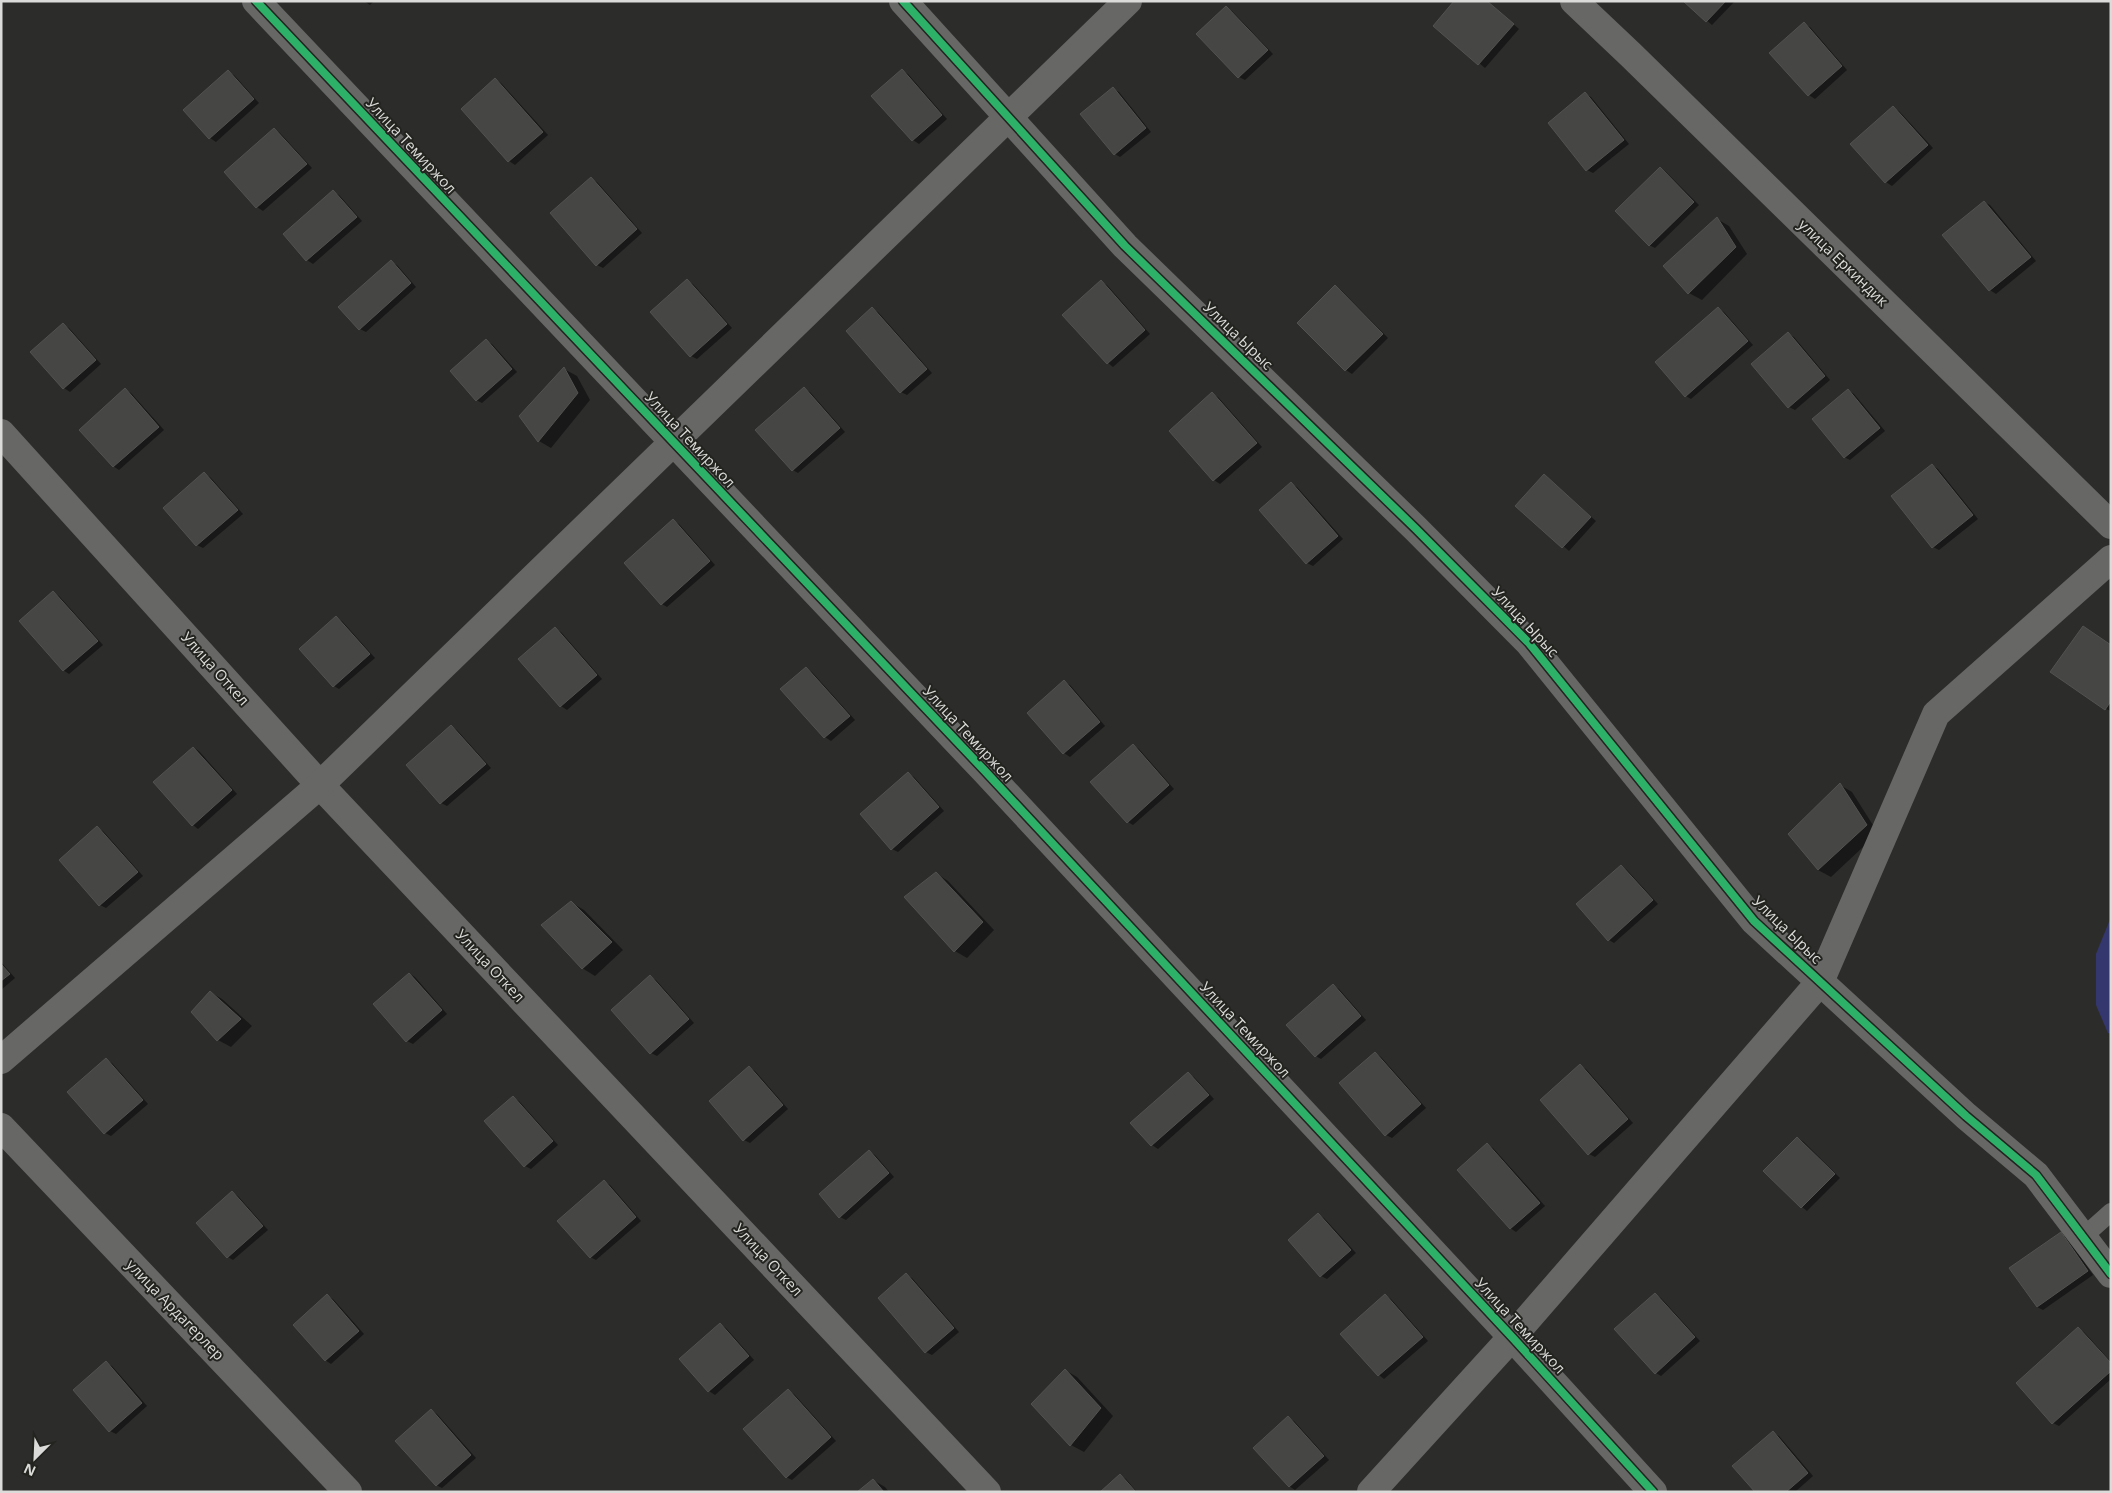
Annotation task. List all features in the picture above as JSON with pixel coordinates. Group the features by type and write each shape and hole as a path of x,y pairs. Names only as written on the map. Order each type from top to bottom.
{"street":[{"name":"Улица Темиржол","path":"256,1 984,770 1512,1337 1653,1492"},
{"name":"Улица Ырыс","path":"903,1 1126,246 1416,529 1529,643 1754,921 1966,1116 2036,1175 2111,1274"},
{"path":"1,1060 320,785 1128,1"},
{"name":"улица Еркиндик","path":"1574,1 2111,525"},
{"name":"Улица Откел","path":"1,433 320,785 987,1492"},
{"path":"1371,1492 1512,1337 1820,982 1936,714 2111,559"},
{"name":"улица Ардагерлер","path":"1,1128 348,1492"}],"lane":[{"path":"2083,1237 2111,1212"}],"shaded area":[{"path":"2111,917 2111,1034 2108,1033 2096,1005 2096,954"}],"building":[{"path":"1454,1 1487,1 1514,24 1478,65 1433,26"},
{"path":"1683,1 1726,1 1706,22"},
{"path":"1226,6 1268,50 1238,78 1196,34"},
{"path":"1804,22 1842,66 1808,96 1769,53"},
{"path":"902,69 942,115 912,141 871,96"},
{"path":"228,70 254,99 209,139 183,110"},
{"path":"495,78 543,132 508,162 461,109"},
{"path":"1113,87 1146,128 1114,155 1080,114"},
{"path":"1585,92 1624,140 1586,171 1548,123"},
{"path":"1893,106 1928,145 1885,183 1850,144"},
{"path":"274,128 307,164 256,208 224,172"},
{"path":"1660,167 1694,202 1649,246 1615,211"},
{"path":"591,177 637,229 596,266 550,213"},
{"path":"333,190 357,217 306,261 283,234"},
{"path":"1984,201 2031,257 1989,291 1942,235"},
{"path":"1717,217 1736,247 1688,294 1663,266"},
{"path":"391,260 411,283 359,330 338,307"},
{"path":"687,279 727,324 690,357 650,312"},
{"path":"1101,280 1145,330 1107,364 1062,315"},
{"path":"1335,285 1383,334 1345,371 1297,323"},
{"path":"872,307 927,369 900,393 846,331"},
{"path":"1718,307 1748,341 1685,397 1655,362"},
{"path":"63,323 96,360 63,389 30,352"},
{"path":"1788,332 1825,376 1788,408 1751,364"},
{"path":"486,339 512,369 476,401 450,371"},
{"path":"564,367 578,393 538,442 519,416"},
{"path":"804,387 840,428 792,471 755,430"},
{"path":"125,388 159,427 113,467 79,430"},
{"path":"1848,389 1880,428 1844,458 1812,419"},
{"path":"1212,392 1257,443 1213,481 1169,431"},
{"path":"1932,464 1973,515 1932,548 1891,496"},
{"path":"204,472 238,510 196,546 163,508"},
{"path":"1544,474 1591,517 1562,548 1515,506"},
{"path":"1291,482 1338,536 1306,564 1259,510"},
{"path":"673,519 710,561 661,605 624,563"},
{"path":"53,591 98,641 63,671 19,621"},
{"path":"336,616 370,654 333,687 299,649"},
{"path":"2083,626 2111,645 2111,701 2105,710 2050,672"},
{"path":"555,627 597,675 560,707 518,659"},
{"path":"806,667 850,716 824,738 780,689"},
{"path":"1064,680 1100,722 1063,754 1027,713"},
{"path":"451,725 486,764 440,804 406,765"},
{"path":"1133,744 1169,785 1127,823 1090,782"},
{"path":"193,747 232,790 192,826 153,782"},
{"path":"908,772 939,807 891,850 860,814"},
{"path":"1840,783 1867,825 1818,870 1788,834"},
{"path":"97,826 138,872 99,906 59,860"},
{"path":"1621,865 1653,900 1608,941 1576,904"},
{"path":"936,872 983,922 954,952 904,897"},
{"path":"571,901 612,942 582,969 541,925"},
{"path":"1,964 10,974 1,981"},
{"path":"409,973 442,1010 406,1042 373,1004"},
{"path":"650,975 689,1019 650,1054 611,1010"},
{"path":"1333,984 1361,1016 1315,1057 1286,1025"},
{"path":"210,991 241,1019 217,1041 191,1012"},
{"path":"1375,1052 1421,1104 1385,1136 1339,1083"},
{"path":"106,1058 143,1100 104,1134 67,1092"},
{"path":"1580,1064 1628,1119 1588,1155 1540,1100"},
{"path":"749,1066 783,1105 743,1141 709,1101"},
{"path":"1188,1072 1209,1095 1151,1146 1130,1123"},
{"path":"513,1096 553,1141 524,1167 484,1121"},
{"path":"1797,1137 1835,1174 1801,1208 1763,1171"},
{"path":"1487,1143 1540,1203 1510,1229 1457,1170"},
{"path":"869,1150 889,1173 839,1218 819,1194"},
{"path":"604,1180 636,1217 590,1258 557,1221"},
{"path":"232,1191 263,1226 227,1258 196,1223"},
{"path":"1318,1213 1351,1250 1320,1277 1288,1240"},
{"path":"2061,1232 2088,1271 2037,1307 2009,1268"},
{"path":"906,1273 954,1328 925,1353 878,1298"},
{"path":"1655,1293 1695,1337 1655,1374 1614,1329"},
{"path":"327,1294 359,1331 325,1361 293,1325"},
{"path":"1385,1294 1423,1337 1378,1376 1340,1334"},
{"path":"720,1323 749,1356 708,1392 679,1359"},
{"path":"2078,1327 2111,1363 2111,1371 2052,1424 2016,1383"},
{"path":"106,1361 142,1403 109,1432 73,1390"},
{"path":"1065,1369 1101,1408 1070,1446 1031,1404"},
{"path":"788,1389 831,1437 786,1478 743,1429"},
{"path":"431,1409 471,1455 436,1486 395,1441"},
{"path":"1288,1416 1324,1456 1289,1487 1253,1448"},
{"path":"1773,1431 1808,1473 1786,1492 1755,1492 1732,1466"},
{"path":"1120,1474 1136,1492 1100,1492"},
{"path":"873,1479 884,1492 857,1492"}],"cycle path":[{"path":"256,1 984,770 1512,1337 1653,1492"},
{"path":"903,1 1125,246 1416,529 1529,643 1754,921 1966,1116 2036,1175 2111,1274"}]}
